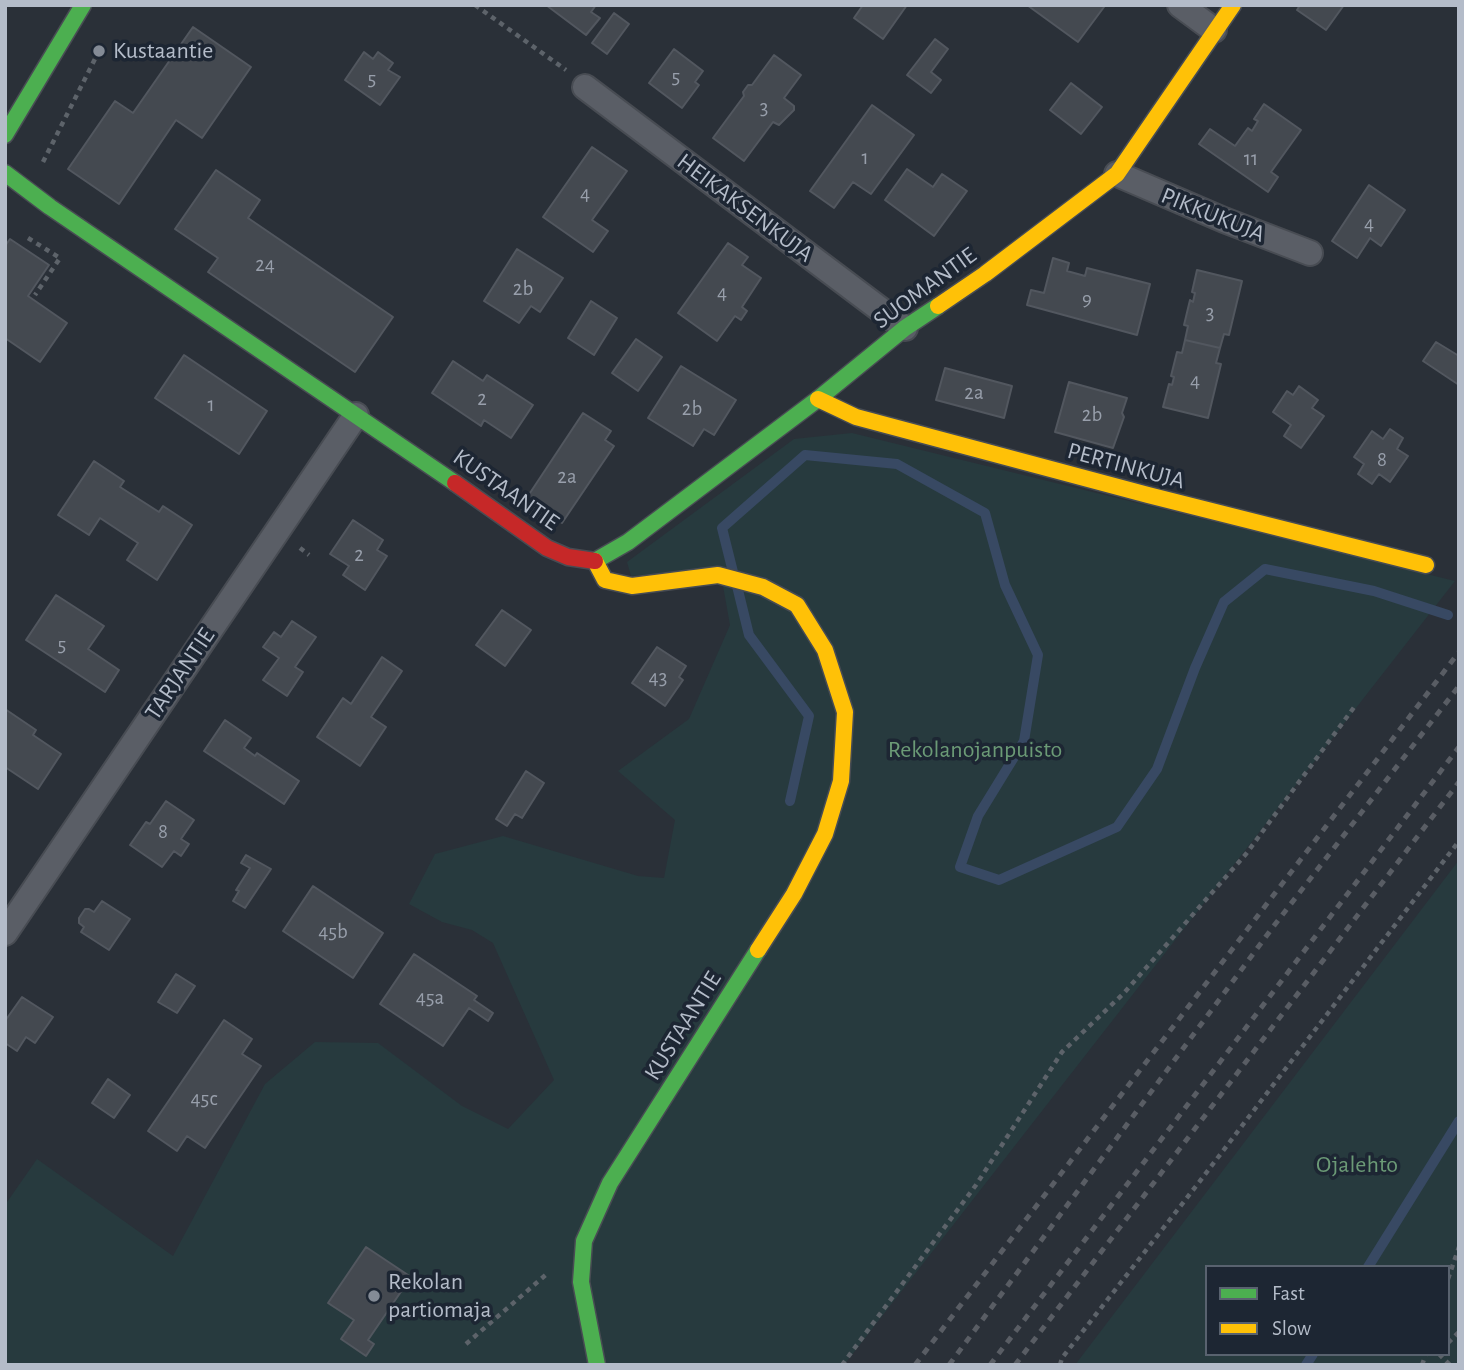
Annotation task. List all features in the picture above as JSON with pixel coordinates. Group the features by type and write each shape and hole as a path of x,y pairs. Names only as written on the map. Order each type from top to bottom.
{"street":[{"path":"5,135 83,5"},
{"path":"1180,5 1214,30"},
{"name":"SUOMANTIE","path":"595,561 628,542 818,399 905,328 985,274 1117,174 1233,5"},
{"name":"HEIKAKSENKUJA","path":"584,87 905,328"},
{"name":"KUSTAANTIE","path":"5,173 547,548 568,556 595,561 605,580 632,586 718,575 763,587 797,605 825,650 845,712 841,781 825,834 794,894 610,1183 584,1241 581,1282 597,1365"},
{"name":"PIKKUKUJA","path":"1117,174 1310,253"},
{"name":"PERTINKUJA","path":"818,399 856,417 1134,492 1426,565"},
{"name":"TARJANTIE","path":"5,933 356,415"}],"path":[{"path":"475,5 584,87"},
{"path":"27,190 100,51"},
{"path":"28,238 60,258 35,295"},
{"path":"842,1365 976,1185 1062,1052 1124,993 1246,854 1355,706"},
{"path":"1060,1365 1062,1358 1459,841"},
{"path":"466,1344 584,1241"},
{"path":"1450,1273 1459,1247"}],"green space":[{"name":"Rekolanojanpuisto","path":"852,433 1455,581 844,1365 5,1365 5,1205 37,1159 173,1256 265,1084 315,1042 378,1043 462,1106 508,1129 554,1080 493,943 472,930 442,922 409,904 435,854 503,836 638,876 664,878 675,820 618,771 689,719 730,625 720,569 631,576 627,562 794,439"},
{"name":"Ojalehto","path":"1459,860 1459,1365 1075,1365"}],"building":[{"path":"546,5 596,5 591,12 600,18 586,35"},
{"path":"863,5 907,5 883,39 854,18"},
{"path":"1027,5 1102,5 1104,7 1078,42"},
{"path":"1300,5 1344,5 1326,30 1297,10"},
{"path":"614,13 629,24 607,54 592,43"},
{"path":"193,27 251,67 202,138 176,120 119,204 68,169 115,101 133,113"},
{"path":"935,39 948,49 931,72 941,80 931,93 907,75"},
{"path":"674,49 703,71 695,82 699,85 682,108 649,83"},
{"path":"364,52 373,59 378,52 393,63 388,70 400,77 380,105 345,80"},
{"path":"774,55 801,75 784,98 794,106 794,110 779,125 773,122 744,161 713,138 744,96 743,92 748,85 752,85"},
{"path":"1071,83 1102,107 1081,134 1050,110"},
{"path":"1264,104 1301,130 1271,172 1278,177 1268,192 1199,144 1210,129 1235,146 1248,128 1252,131 1258,121 1254,119"},
{"path":"872,105 914,135 871,194 853,182 834,208 810,191"},
{"path":"592,147 627,171 592,220 608,231 593,252 543,217"},
{"path":"907,169 933,187 942,174 967,191 934,236 885,200"},
{"path":"216,170 260,200 248,218 393,317 355,372 208,272 218,258 175,229"},
{"path":"1369,185 1405,210 1381,246 1370,238 1357,258 1332,241"},
{"path":"10,239 49,265 28,296 67,323 40,362 5,338 5,246"},
{"path":"728,243 748,257 742,265 761,278 742,307 747,311 741,320 735,316 717,341 678,313"},
{"path":"517,249 563,278 540,312 531,306 519,323 484,301"},
{"path":"1053,258 1069,263 1067,271 1085,276 1087,268 1150,284 1137,335 1027,305 1031,290 1044,293"},
{"path":"1197,270 1242,281 1229,335 1224,334 1220,348 1185,340 1188,326 1184,325 1190,300 1193,302 1195,293 1192,292"},
{"path":"591,301 617,318 594,355 568,338"},
{"path":"636,339 662,357 638,391 612,373"},
{"path":"1185,340 1220,348 1216,363 1221,364 1208,418 1163,407 1169,384 1172,385 1174,377 1171,376 1177,352 1182,353"},
{"path":"1436,342 1459,356 1459,385 1423,361"},
{"path":"184,355 267,411 239,454 155,398"},
{"path":"453,361 483,381 487,375 533,405 511,438 484,420 481,426 432,393"},
{"path":"681,366 736,400 714,435 704,429 693,446 648,418"},
{"path":"945,368 1012,386 1004,418 936,400"},
{"path":"1069,382 1127,398 1122,413 1124,417 1113,448 1055,432"},
{"path":"1299,386 1318,400 1312,408 1324,416 1301,448 1284,436 1291,425 1273,412 1287,391 1293,395"},
{"path":"583,413 611,431 605,440 614,446 562,523 551,516 545,524 520,508"},
{"path":"1390,429 1403,438 1397,449 1408,456 1390,482 1379,474 1372,484 1358,474 1364,464 1354,457 1372,431 1383,439"},
{"path":"94,461 124,481 120,487 159,512 163,506 192,525 157,580 127,560 138,543 100,518 89,535 58,515"},
{"path":"353,520 383,540 377,550 387,556 365,590 343,575 349,566 330,554"},
{"path":"56,595 104,626 88,649 119,670 105,692 26,640"},
{"path":"502,610 531,630 505,666 476,645"},
{"path":"292,621 316,637 295,667 303,672 287,696 263,680 279,658 263,647 274,632 281,637"},
{"path":"657,647 686,666 679,677 683,680 665,706 632,683"},
{"path":"382,657 402,671 371,717 386,727 360,766 317,737 343,698 351,704"},
{"path":"5,709 36,730 33,735 61,754 38,789 5,767"},
{"path":"225,720 251,738 244,748 255,756 257,753 299,781 284,804 204,751"},
{"path":"526,771 544,783 522,818 515,814 507,826 496,819"},
{"path":"166,801 194,820 181,839 189,844 181,856 174,851 162,867 130,845 146,822 150,824"},
{"path":"246,855 271,869 245,908 233,901 239,891 236,890 250,868 241,863"},
{"path":"313,886 383,933 353,978 283,931"},
{"path":"102,901 130,919 109,950 81,932 84,927 79,923 85,909 94,912"},
{"path":"414,954 477,996 474,1000 493,1013 488,1021 469,1008 443,1046 380,1004"},
{"path":"176,974 195,986 177,1013 158,1002"},
{"path":"22,997 53,1017 35,1043 26,1037 17,1051 5,1043 5,1021"},
{"path":"224,1020 252,1039 242,1054 261,1066 205,1148 187,1136 177,1151 148,1131"},
{"path":"108,1079 130,1095 114,1118 92,1103"},
{"path":"366,1247 411,1277 368,1340 374,1344 366,1356 341,1339 354,1320 328,1303"}],"waterway":[{"path":"733,572 722,528 805,455 897,464 985,513 1005,585 1038,655 1024,741 978,816 960,867 999,880 1117,827 1157,769 1195,668 1224,602 1265,569 1374,591 1448,615"},
{"path":"737,586 749,635 809,716 790,801"},
{"path":"1369,1265 1459,1121"},
{"path":"1306,1365 1312,1356"}],"railway":[{"path":"915,1365 1459,652"},
{"path":"949,1365 1273,927 1459,686"},
{"path":"990,1365 1459,747"},
{"path":"1015,1365 1459,782"}],"traffic: fast":[{"path":"5,135 83,5"},
{"path":"5,173 50,207 455,483"},
{"path":"595,561 628,542 818,399 905,328 938,306"},
{"path":"597,1365 581,1282 584,1241 610,1183 758,950"}],"traffic: slow":[{"path":"938,306 985,274 1117,174 1233,5"},
{"path":"818,399 856,417 1148,495 1426,565"},
{"path":"595,561 605,580 632,586 718,575 763,587 797,605 825,650 845,712 841,781 825,834 794,894 758,950"}],"traffic: jam":[{"path":"455,483 547,548 568,557 595,561"}],"place":[{"name":"Kustaantie","path":"99,51"},
{"name":"Rekolan partiomaja","path":"374,1296"}]}
